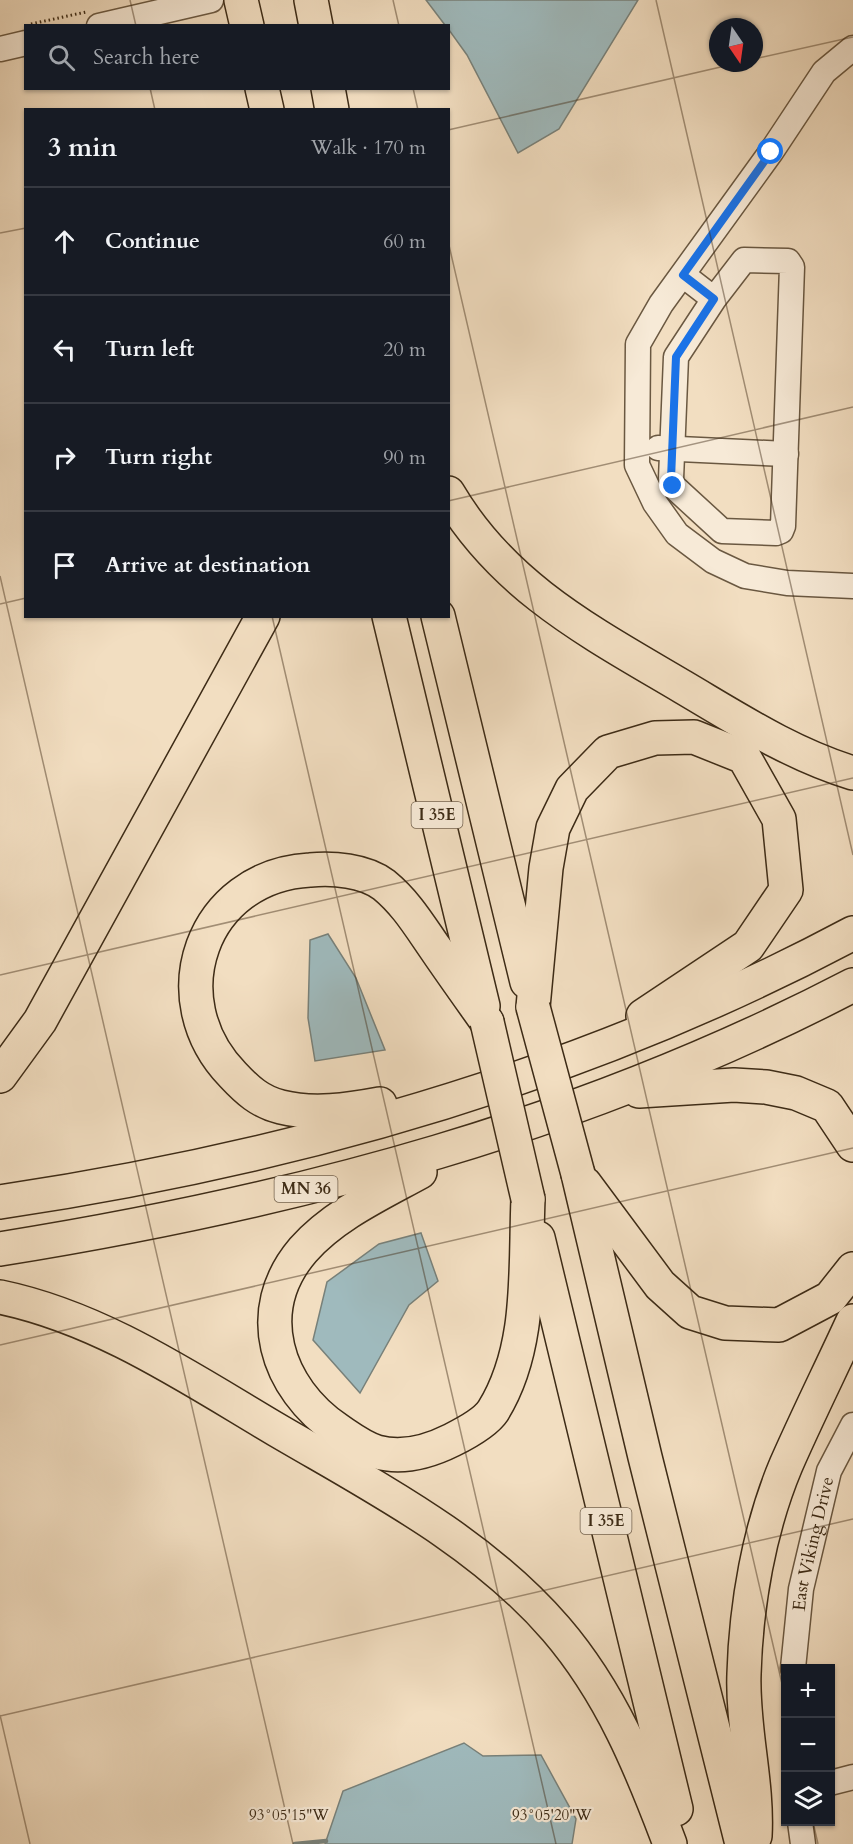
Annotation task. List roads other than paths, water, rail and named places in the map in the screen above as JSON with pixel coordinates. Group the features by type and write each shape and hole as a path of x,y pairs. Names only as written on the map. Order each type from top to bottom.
{"highway":[{"path":"241,0 247,24"},
{"path":"311,0 316,24"},
{"path":"262,90 267,108"},
{"path":"328,90 332,108"},
{"path":"450,496 480,539 508,569 538,596 571,620 766,737 826,765 853,773"},
{"path":"0,1076 40,1021 262,618"},
{"name":"I 35E","path":"389,618 685,1844"},
{"name":"I 35E","path":"438,618 580,1179 645,1457 742,1844"},
{"path":"533,1000 546,868 553,828 572,789 608,752 655,738 694,737 744,758 779,819 786,890 748,946 675,992 603,1046"},
{"path":"471,1092 339,1110 309,1111 280,1107 263,1100 254,1096 209,1046 198,1020 195,975 202,945 215,921 233,900 257,883 289,871 347,870 382,884 409,908 485,1017"},
{"name":"MN 36","path":"0,1202 136,1180 236,1160 385,1120 603,1046 744,987 853,933"},
{"name":"MN 36","path":"0,1249 115,1230 268,1198 468,1144 613,1093 704,1055 853,985"},
{"path":"613,1093 734,1085 766,1087 796,1093 827,1106 853,1145"},
{"path":"468,1144 361,1205 326,1229 302,1251 281,1286 275,1325 280,1362 292,1386 312,1410 342,1433 368,1448 379,1452 416,1454 464,1434 492,1413 515,1364 523,1321 528,1198"},
{"path":"580,1179 660,1285 690,1312 725,1323 779,1325 830,1298 853,1269"},
{"path":"0,1297 59,1314 106,1333 156,1358 422,1515 489,1563 525,1595 557,1630 612,1708 634,1750 670,1844"},
{"path":"755,1844 756,1818 743,1714 747,1632 754,1580 765,1532 786,1466 853,1321"}],"street":[{"path":"110,13 211,0"},
{"path":"0,49 24,43"},
{"path":"853,48 824,72 771,152 661,304 638,344 637,465 655,503 677,534 713,561 745,576 787,584 853,586"},
{"path":"744,260 788,261 792,267 786,454 781,531 776,533 722,531 673,486 671,479 676,357 714,299 744,260"},
{"path":"683,275 714,299"},
{"path":"638,448 786,454"},
{"name":"East Viking Drive","path":"793,1664 801,1589 829,1471 853,1425"},
{"path":"835,1781 853,1777"},
{"path":"801,1826 803,1844"}],"water":[{"path":"426,0 638,0 559,129 518,153 467,55 450,31 450,24 444,24"},
{"path":"328,934 356,978 385,1050 315,1061 308,1018 310,940"},
{"path":"421,1233 438,1281 409,1305 360,1393 313,1340 327,1282 379,1244"},
{"path":"464,1743 483,1756 541,1755 576,1819 572,1844 325,1844 343,1791"}],"waterway":[{"path":"295,1844 326,1841"}]}
